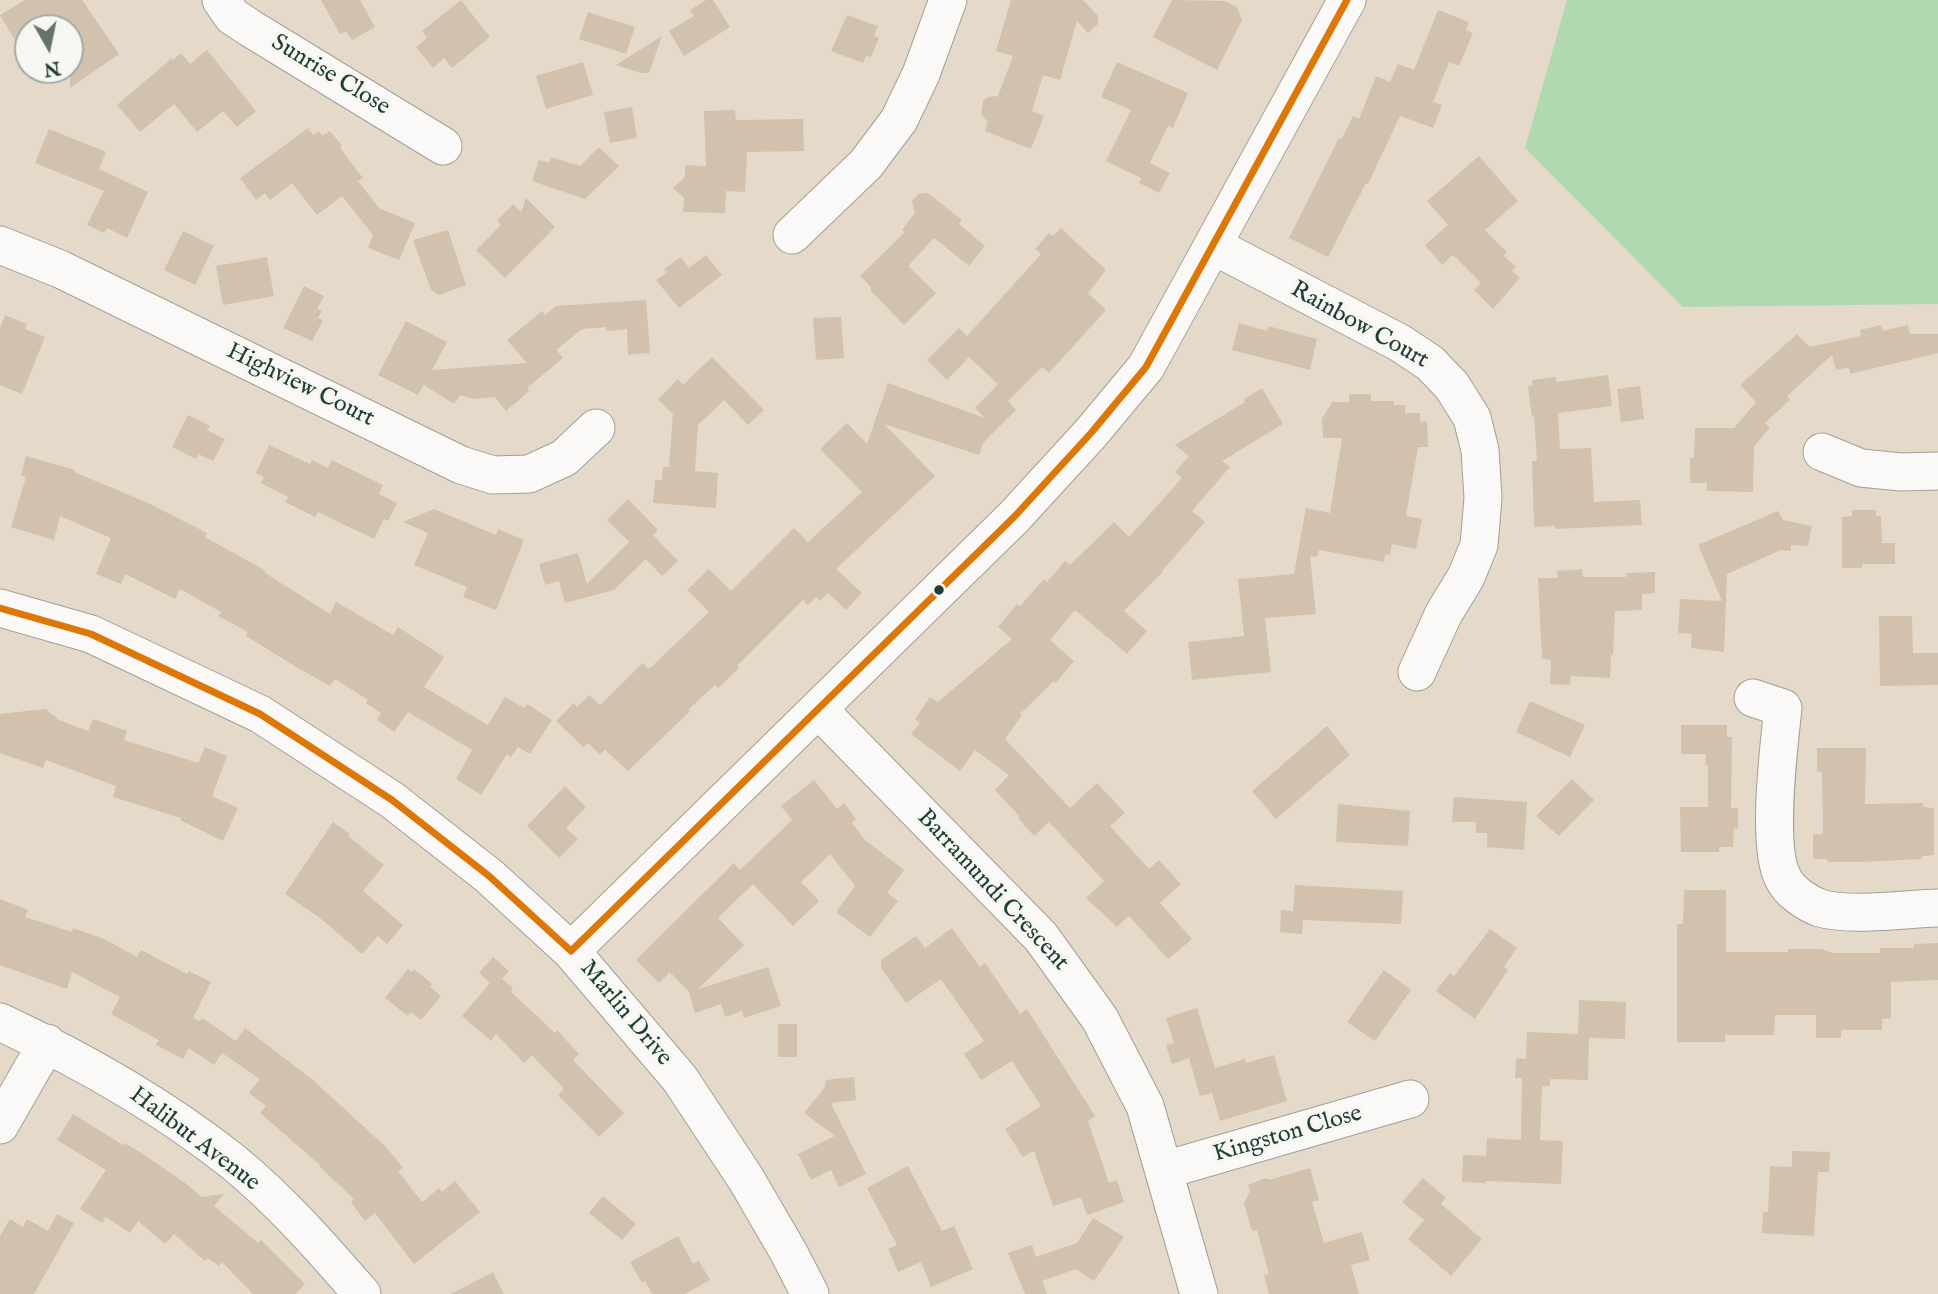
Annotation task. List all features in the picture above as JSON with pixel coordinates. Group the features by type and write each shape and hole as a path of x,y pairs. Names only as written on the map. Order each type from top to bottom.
{"street":[{"name":"Sunrise Close","path":"221,0 232,16 250,28 443,146"},
{"path":"792,235 866,164 899,120 922,74 948,0"},
{"path":"571,951 1014,517 1091,433 1146,367 1347,0"},
{"name":"Highview Court","path":"0,245 60,269 461,465 493,475 529,474 564,458 596,428"},
{"name":"Rainbow Court","path":"1214,246 1400,343 1430,363 1452,386 1472,418 1480,450 1482,485 1479,545 1466,578 1444,613 1417,672"},
{"path":"1822,452 1861,468 1938,471"},
{"name":"Marlin Drive","path":"0,608 91,634 260,714 393,800 489,876 571,951 680,1079 746,1179 810,1294"},
{"path":"1752,698 1783,708 1774,838 1783,879 1791,890 1803,900 1820,908 1844,912 1938,908"},
{"name":"Barramundi Crescent","path":"819,710 1041,937 1100,1019 1145,1106 1166,1170 1199,1294"},
{"name":"Halibut Avenue","path":"0,1021 105,1075 233,1162 329,1256 362,1294"},
{"path":"0,1125 47,1043"},
{"name":"Kingston Close","path":"1166,1170 1410,1099"}],"green space":[{"path":"1567,0 1938,0 1938,304 1683,307 1525,148"}],"building":[{"path":"25,0 82,0 119,54 84,78 84,14 14,14 14,39 0,15"},
{"path":"321,0 360,0 375,27 352,40 346,31 340,34"},
{"path":"461,0 490,37 452,68 444,58 433,68 416,47 427,38 422,31"},
{"path":"706,0 713,0 730,27 684,56 669,31 694,16 690,10"},
{"path":"1011,0 1083,0 1098,16 1098,24 1088,33 1077,21 1060,80 1043,75 1032,111 1044,116 1031,149 985,131 988,122 981,114 983,101 988,97 998,96 1013,56 996,51"},
{"path":"1172,0 1225,1 1237,7 1242,20 1217,70 1153,37"},
{"path":"1438,10 1469,22 1466,30 1473,33 1459,66 1449,62 1433,102 1442,105 1433,128 1400,116 1368,184 1366,183 1328,257 1289,238 1339,138 1341,140 1353,116 1359,119 1376,76 1390,82 1398,64 1414,70"},
{"path":"588,12 635,27 626,54 579,39"},
{"path":"847,15 878,26 874,36 879,38 871,57 866,56 863,63 831,51"},
{"path":"662,36 649,73 616,65"},
{"path":"207,50 256,111 237,127 223,111 197,132 174,104 140,132 117,105 172,58 173,60 181,53 190,64"},
{"path":"583,62 593,95 546,109 536,76"},
{"path":"1117,62 1188,93 1173,128 1168,126 1150,163 1170,173 1159,193 1139,183 1141,178 1106,161 1131,110 1101,97"},
{"path":"632,107 637,138 610,143 604,112"},
{"path":"735,110 736,120 803,119 804,151 747,152 745,192 726,191 725,213 683,212 684,198 673,188 685,177 685,165 706,166 704,111"},
{"path":"308,128 313,135 319,131 322,136 330,131 363,178 358,181 379,208 415,223 399,260 368,248 373,235 342,196 317,215 292,183 270,200 265,193 256,200 240,178"},
{"path":"49,129 106,152 99,169 148,192 127,238 107,228 104,233 87,225 104,191 35,163"},
{"path":"599,147 619,166 585,199 532,181 539,160 549,163 551,157 580,166"},
{"path":"1479,156 1518,201 1485,230 1507,252 1504,256 1516,267 1512,271 1520,278 1493,309 1474,290 1481,283 1453,255 1442,265 1425,245 1448,225 1427,201"},
{"path":"928,193 962,220 959,224 985,246 969,266 934,238 908,266 936,293 904,325 860,276 905,232 902,230 915,213 912,201 918,194"},
{"path":"526,198 555,227 505,278 476,250 501,225 497,221 513,204 521,212"},
{"path":"1061,228 1106,270 1088,293 1106,310 1049,373 1042,367 1008,401 1016,410 983,443 979,455 884,424 935,476 836,569 862,593 846,610 828,593 820,601 816,597 808,605 803,600 737,666 739,668 718,688 715,685 688,710 690,711 628,771 605,750 600,755 588,743 583,747 556,721 574,703 577,707 589,695 600,705 643,663 649,669 709,612 687,590 709,569 731,591 794,528 808,542 862,492 820,449 847,423 867,444 888,383 985,418 975,408 998,384 969,357 947,380 927,360 959,328 967,336 1041,254 1035,249 1049,233 1053,236"},
{"path":"448,230 466,285 439,295 431,290 413,240"},
{"path":"183,231 214,246 195,285 164,270"},
{"path":"706,255 722,275 679,308 656,280 667,272 664,269 681,257 689,268"},
{"path":"267,257 274,296 223,305 216,266"},
{"path":"304,286 324,296 317,309 322,311 318,318 323,320 312,341 283,328"},
{"path":"646,300 650,353 628,355 627,329 582,329 556,350 563,358 527,388 529,391 506,411 495,397 473,399 460,395 454,404 424,385 418,395 378,375 406,321 447,342 432,370 527,363 507,340 542,311 545,315 556,306"},
{"path":"5,315 27,324 25,329 45,337 22,394 0,385 0,328"},
{"path":"841,317 844,358 816,360 813,318"},
{"path":"1239,323 1267,331 1268,326 1317,339 1310,370 1232,350"},
{"path":"1881,325 1883,331 1908,325 1910,334 1938,334 1938,353 1850,374 1849,367 1836,370 1832,355 1787,396 1790,400 1765,423 1770,427 1754,447 1753,492 1707,491 1707,483 1690,483 1690,458 1694,458 1695,428 1734,428 1756,402 1740,385 1797,334 1810,347 1861,336 1860,330"},
{"path":"712,357 764,410 748,425 724,400 698,425 695,471 718,473 716,508 653,503 655,480 662,480 663,467 669,467 673,414 658,399 678,379 683,385"},
{"path":"1608,375 1612,406 1558,413 1560,449 1591,448 1594,502 1640,500 1642,525 1555,529 1555,526 1534,527 1532,461 1537,461 1534,416 1532,417 1528,386 1533,385 1532,380 1556,377 1556,382"},
{"path":"1640,386 1644,419 1621,422 1617,389"},
{"path":"1262,388 1283,424 1222,461 1230,467 1192,511 1205,522 1163,572 1124,611 1147,631 1127,654 1075,610 1050,640 1074,661 1056,683 1054,681 1020,714 1022,715 1005,739 1070,808 1097,783 1125,813 1110,826 1149,869 1159,860 1181,884 1160,903 1192,939 1168,959 1129,916 1117,927 1086,898 1104,881 1049,822 1034,836 995,790 1009,775 975,750 960,771 911,734 920,723 915,719 930,697 938,702 1012,639 998,627 1017,604 1020,606 1044,579 1047,582 1065,561 1070,565 1114,522 1129,537 1182,478 1175,472 1189,456 1175,445 1245,402 1244,399"},
{"path":"1349,394 1371,394 1371,401 1394,401 1394,405 1405,405 1405,413 1420,413 1420,422 1427,421 1428,447 1418,447 1406,516 1422,519 1416,549 1392,544 1390,555 1385,554 1384,562 1319,550 1317,557 1310,556 1316,614 1265,618 1271,672 1192,680 1188,642 1244,636 1238,579 1294,574 1306,508 1330,513 1342,438 1323,438 1322,419 1332,402 1349,402"},
{"path":"188,415 210,426 207,430 225,439 213,461 198,454 196,459 172,447"},
{"path":"269,445 310,464 312,460 328,468 332,460 383,485 379,494 397,503 388,521 384,519 374,539 318,512 315,517 285,502 288,497 261,483 264,477 256,473"},
{"path":"26,456 75,470 74,472 148,503 207,533 205,537 266,571 265,573 330,614 336,602 393,635 398,627 444,657 424,687 488,725 505,697 524,708 527,704 552,720 530,754 518,747 511,757 507,754 481,795 456,779 472,750 408,712 394,732 377,720 381,713 366,703 368,700 335,679 330,686 298,668 246,636 248,632 218,616 221,612 180,589 175,599 125,574 121,584 96,574 111,538 60,516 54,540 11,527 26,477 21,476"},
{"path":"628,499 658,530 653,535 678,561 662,576 646,559 614,590 565,603 559,581 545,585 539,564 578,553 587,584 629,542 607,520"},
{"path":"434,509 496,535 498,529 524,540 496,610 463,597 467,587 414,565 428,533 403,522"},
{"path":"1852,510 1876,510 1876,516 1881,516 1882,543 1895,543 1895,564 1862,564 1862,568 1842,568 1842,517 1852,516"},
{"path":"1778,511 1783,520 1812,526 1808,546 1791,545 1791,551 1781,550 1727,574 1724,652 1691,648 1692,634 1678,633 1680,599 1722,601 1698,545"},
{"path":"1582,569 1583,577 1626,577 1626,573 1655,572 1655,593 1642,594 1642,610 1615,611 1610,678 1571,676 1570,685 1550,684 1551,660 1542,659 1538,578 1558,578 1557,571"},
{"path":"1879,616 1912,616 1913,653 1938,653 1938,685 1880,686"},
{"path":"1530,701 1585,725 1570,757 1516,732"},
{"path":"46,709 59,720 88,731 93,719 127,731 124,740 198,763 205,747 227,756 212,796 238,808 223,841 180,820 181,818 113,797 116,786 46,760 43,768 0,753 0,714"},
{"path":"1681,725 1727,725 1727,737 1732,737 1731,808 1738,808 1738,829 1734,828 1733,847 1719,847 1719,852 1681,852 1680,807 1708,807 1708,765 1705,765 1706,754 1681,754"},
{"path":"1327,726 1350,755 1276,819 1252,791"},
{"path":"1817,748 1866,748 1865,804 1923,803 1923,807 1934,808 1934,855 1922,856 1922,859 1860,862 1813,859 1813,834 1823,834 1822,772 1817,772"},
{"path":"1572,779 1594,800 1559,836 1536,816"},
{"path":"814,780 837,809 844,803 856,819 852,823 865,840 904,870 887,893 898,901 870,937 836,912 855,886 830,854 801,882 819,901 793,926 753,884 718,918 744,945 698,989 768,967 781,1006 744,1018 742,1011 725,1017 721,1004 695,1013 689,992 670,972 659,983 636,960 734,863 740,870 792,820 781,806"},
{"path":"565,786 586,807 566,828 578,839 559,858 527,826"},
{"path":"1454,797 1527,802 1524,850 1487,847 1487,833 1476,833 1476,822 1452,822"},
{"path":"1338,804 1410,811 1408,846 1336,842"},
{"path":"333,822 384,865 363,891 403,925 387,944 378,936 362,954 320,918 285,894"},
{"path":"1295,885 1403,891 1401,924 1303,920 1302,934 1280,932 1281,910 1293,911"},
{"path":"1684,890 1726,890 1726,952 1821,949 1833,953 1880,953 1880,948 1914,948 1914,944 1938,943 1938,980 1891,982 1891,1018 1882,1019 1882,1030 1841,1030 1841,1038 1816,1038 1816,1015 1775,1015 1774,1035 1725,1035 1725,1042 1677,1042 1677,924 1683,924"},
{"path":"0,899 28,910 25,917 72,932 73,928 104,939 137,957 141,950 187,974 189,971 211,982 193,1018 200,1021 202,1018 236,1041 245,1028 313,1080 386,1147 403,1168 398,1171 422,1202 439,1188 442,1192 455,1181 480,1212 414,1264 375,1213 365,1221 351,1202 354,1199 320,1165 260,1113 266,1106 249,1093 260,1079 222,1053 214,1065 189,1048 183,1059 156,1045 159,1040 111,1014 120,997 72,972 67,989 0,965"},
{"path":"952,928 980,967 985,963 1020,1014 1027,1009 1095,1116 1088,1121 1109,1183 1117,1180 1124,1202 1087,1215 1081,1197 1053,1206 1034,1151 1023,1157 1005,1129 1041,1106 1012,1061 981,1080 964,1054 984,1041 941,979 906,1003 881,968 881,960 916,936 925,948"},
{"path":"1490,929 1517,948 1504,967 1508,970 1475,1019 1436,991 1450,973 1454,976"},
{"path":"493,957 509,971 502,979 513,988 511,992 555,1033 557,1030 579,1054 573,1060 624,1113 599,1137 558,1095 564,1089 532,1055 524,1063 496,1034 491,1041 462,1016 490,983 479,973"},
{"path":"408,969 412,972 414,969 432,984 430,987 441,996 421,1020 411,1012 408,1016 385,998"},
{"path":"1384,970 1411,990 1375,1041 1347,1022"},
{"path":"1579,1000 1626,1002 1625,1039 1589,1038 1588,1080 1550,1079 1550,1086 1542,1086 1540,1140 1563,1141 1561,1184 1462,1182 1463,1155 1486,1156 1487,1138 1521,1140 1522,1078 1515,1078 1516,1058 1526,1059 1527,1032 1578,1034"},
{"path":"1197,1008 1215,1068 1245,1059 1246,1063 1274,1055 1287,1101 1220,1121 1212,1093 1200,1096 1189,1058 1172,1064 1166,1045 1174,1043 1166,1018"},
{"path":"778,1024 797,1024 797,1057 778,1057"},
{"path":"854,1077 856,1100 831,1103 866,1174 839,1187 831,1170 811,1180 798,1154 835,1136 804,1113 825,1087 826,1080"},
{"path":"73,1114 123,1145 124,1143 140,1152 201,1197 224,1194 214,1206 258,1243 261,1240 305,1284 295,1294 253,1294 222,1262 219,1266 208,1258 205,1261 174,1234 165,1244 138,1221 130,1233 106,1217 102,1223 80,1209 106,1170 57,1140"},
{"path":"1792,1151 1830,1152 1829,1172 1818,1172 1814,1236 1762,1233 1763,1212 1768,1212 1770,1166 1792,1167"},
{"path":"908,1166 942,1231 954,1226 973,1269 931,1287 921,1262 898,1272 888,1249 897,1245 867,1188"},
{"path":"1310,1168 1319,1200 1312,1202 1324,1243 1362,1232 1370,1260 1351,1265 1359,1294 1269,1294 1264,1275 1269,1274 1257,1230 1252,1231 1244,1203 1250,1192 1248,1185"},
{"path":"1423,1178 1446,1198 1441,1204 1482,1239 1451,1276 1408,1239 1424,1220 1402,1202"},
{"path":"603,1196 636,1224 622,1240 589,1213"},
{"path":"57,1214 74,1223 34,1294 0,1294 0,1236 10,1219 23,1227 27,1219 48,1231"},
{"path":"1093,1218 1124,1237 1094,1281 1076,1269 1042,1281 1047,1294 1025,1294 1008,1253 1032,1245 1036,1257 1077,1243"},
{"path":"678,1236 693,1264 699,1261 710,1280 685,1294 652,1294 630,1262"},
{"path":"493,1272 504,1294 451,1294"}],"transit line":[{"path":"571,951 1014,517 1091,433 1146,367 1347,0"},
{"path":"0,608 91,634 260,714 392,800 489,876 571,951"}]}
